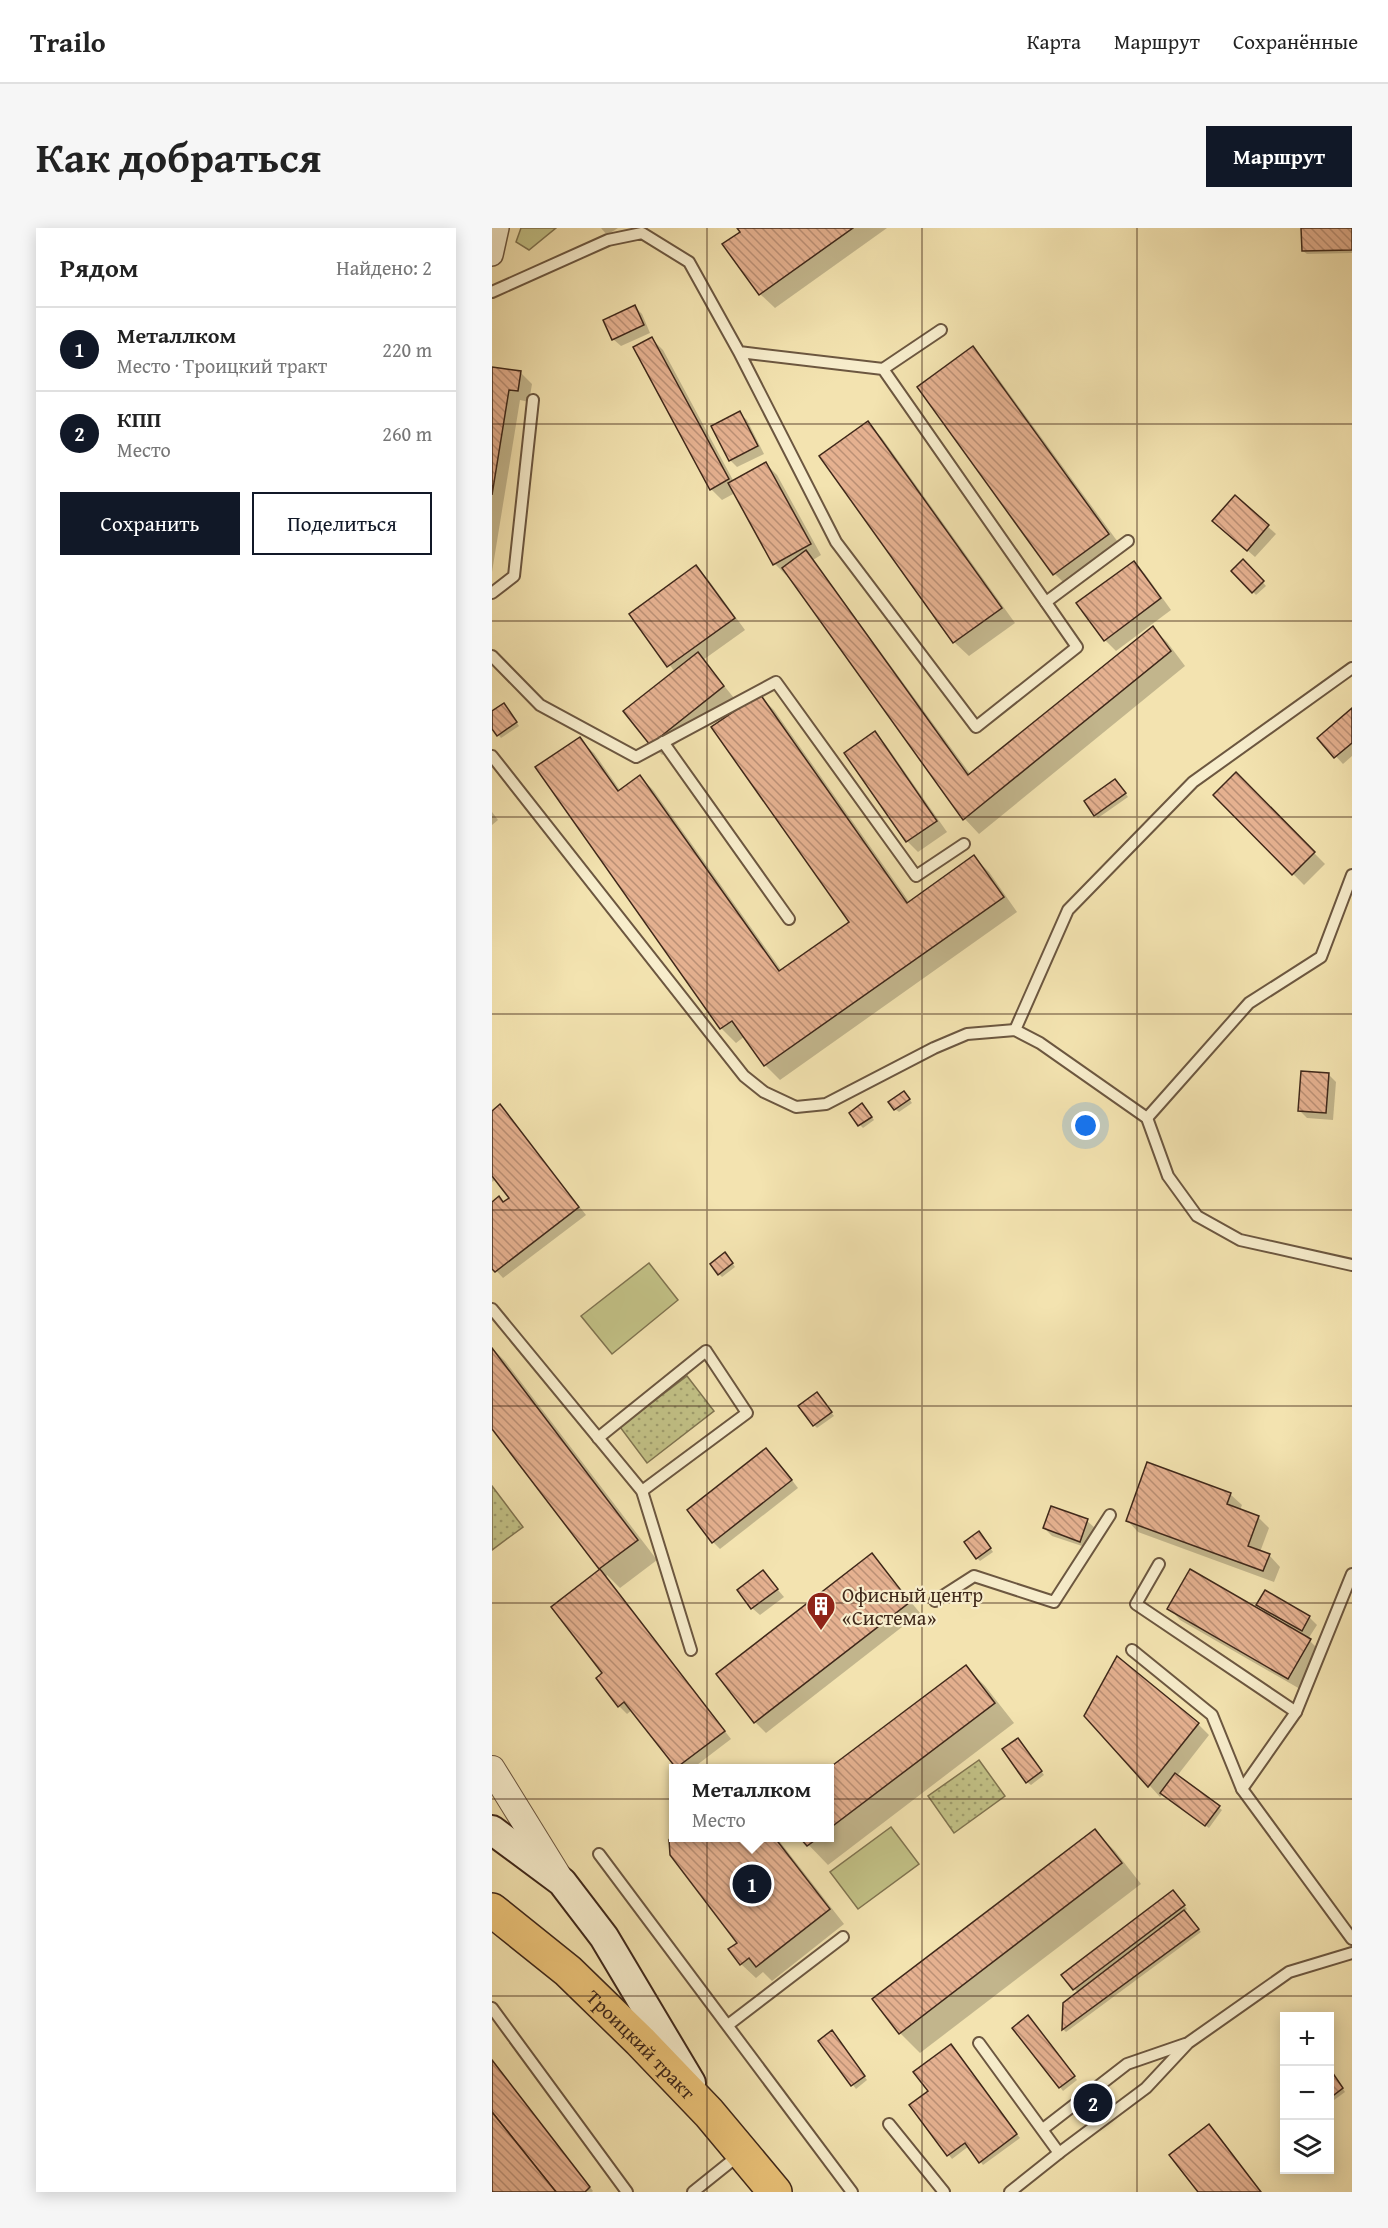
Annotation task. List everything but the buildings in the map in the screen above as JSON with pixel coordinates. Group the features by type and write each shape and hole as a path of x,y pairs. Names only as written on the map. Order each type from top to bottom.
{"main road":[{"path":"492,1830 562,1882 604,1937 709,2113"},
{"name":"Троицкий тракт","path":"492,1910 568,1971 709,2113 775,2192"}],"street":[{"path":"492,255 498,228"},
{"path":"492,1769 562,1882"}],"lane":[{"path":"492,292 608,240 644,231 689,262 739,352 836,543 976,727 1077,647 883,369"},
{"path":"739,352 883,369 941,330"},
{"path":"492,592 514,576 533,400"},
{"path":"1046,602 1128,541"},
{"path":"492,656 540,705 636,757 776,682 916,876 964,844"},
{"path":"1015,1030 1068,910 1192,782 1352,668"},
{"path":"663,742 789,919"},
{"path":"492,756 744,1076 764,1092 795,1107 826,1104 934,1048 967,1034 1015,1030 1040,1044 1148,1118 1168,1176 1197,1216 1239,1240 1350,1264"},
{"path":"1148,1118 1249,1003 1321,957 1352,875"},
{"path":"492,1309 642,1491 690,1650"},
{"path":"597,1438 706,1352 747,1413 642,1491"},
{"path":"935,1601 974,1576 1054,1602 1110,1515"},
{"path":"1159,1564 1136,1604 1296,1712"},
{"path":"1242,1789 1296,1712 1352,1574"},
{"path":"1132,1650 1212,1715 1242,1789 1352,1939"},
{"path":"599,1854 852,2192"},
{"path":"728,2025 843,1937"},
{"path":"1010,2192 1059,2152 1146,2088 1188,2043 1289,1972 1352,1953"},
{"path":"492,2008 621,2190"},
{"path":"979,2043 1059,2152"},
{"path":"1043,2129 1127,2064 1188,2043"},
{"path":"889,2124 944,2192"},
{"path":"693,2192 742,2153"}],"shaded area":[{"path":"521,228 556,228 529,250 516,242"},
{"path":"649,1263 678,1300 612,1354 581,1316"},
{"path":"687,1376 714,1411 647,1463 620,1427"},
{"path":"492,1486 523,1527 492,1550"},
{"path":"979,1760 1005,1796 954,1833 928,1796"},
{"path":"891,1827 919,1864 858,1909 830,1872"}],"place":[{"name":"Офисный центр «Система»","path":"821,1632"},
{"name":"Металлком","path":"752,1884"},
{"name":"КПП","path":"1093,2103"}]}
